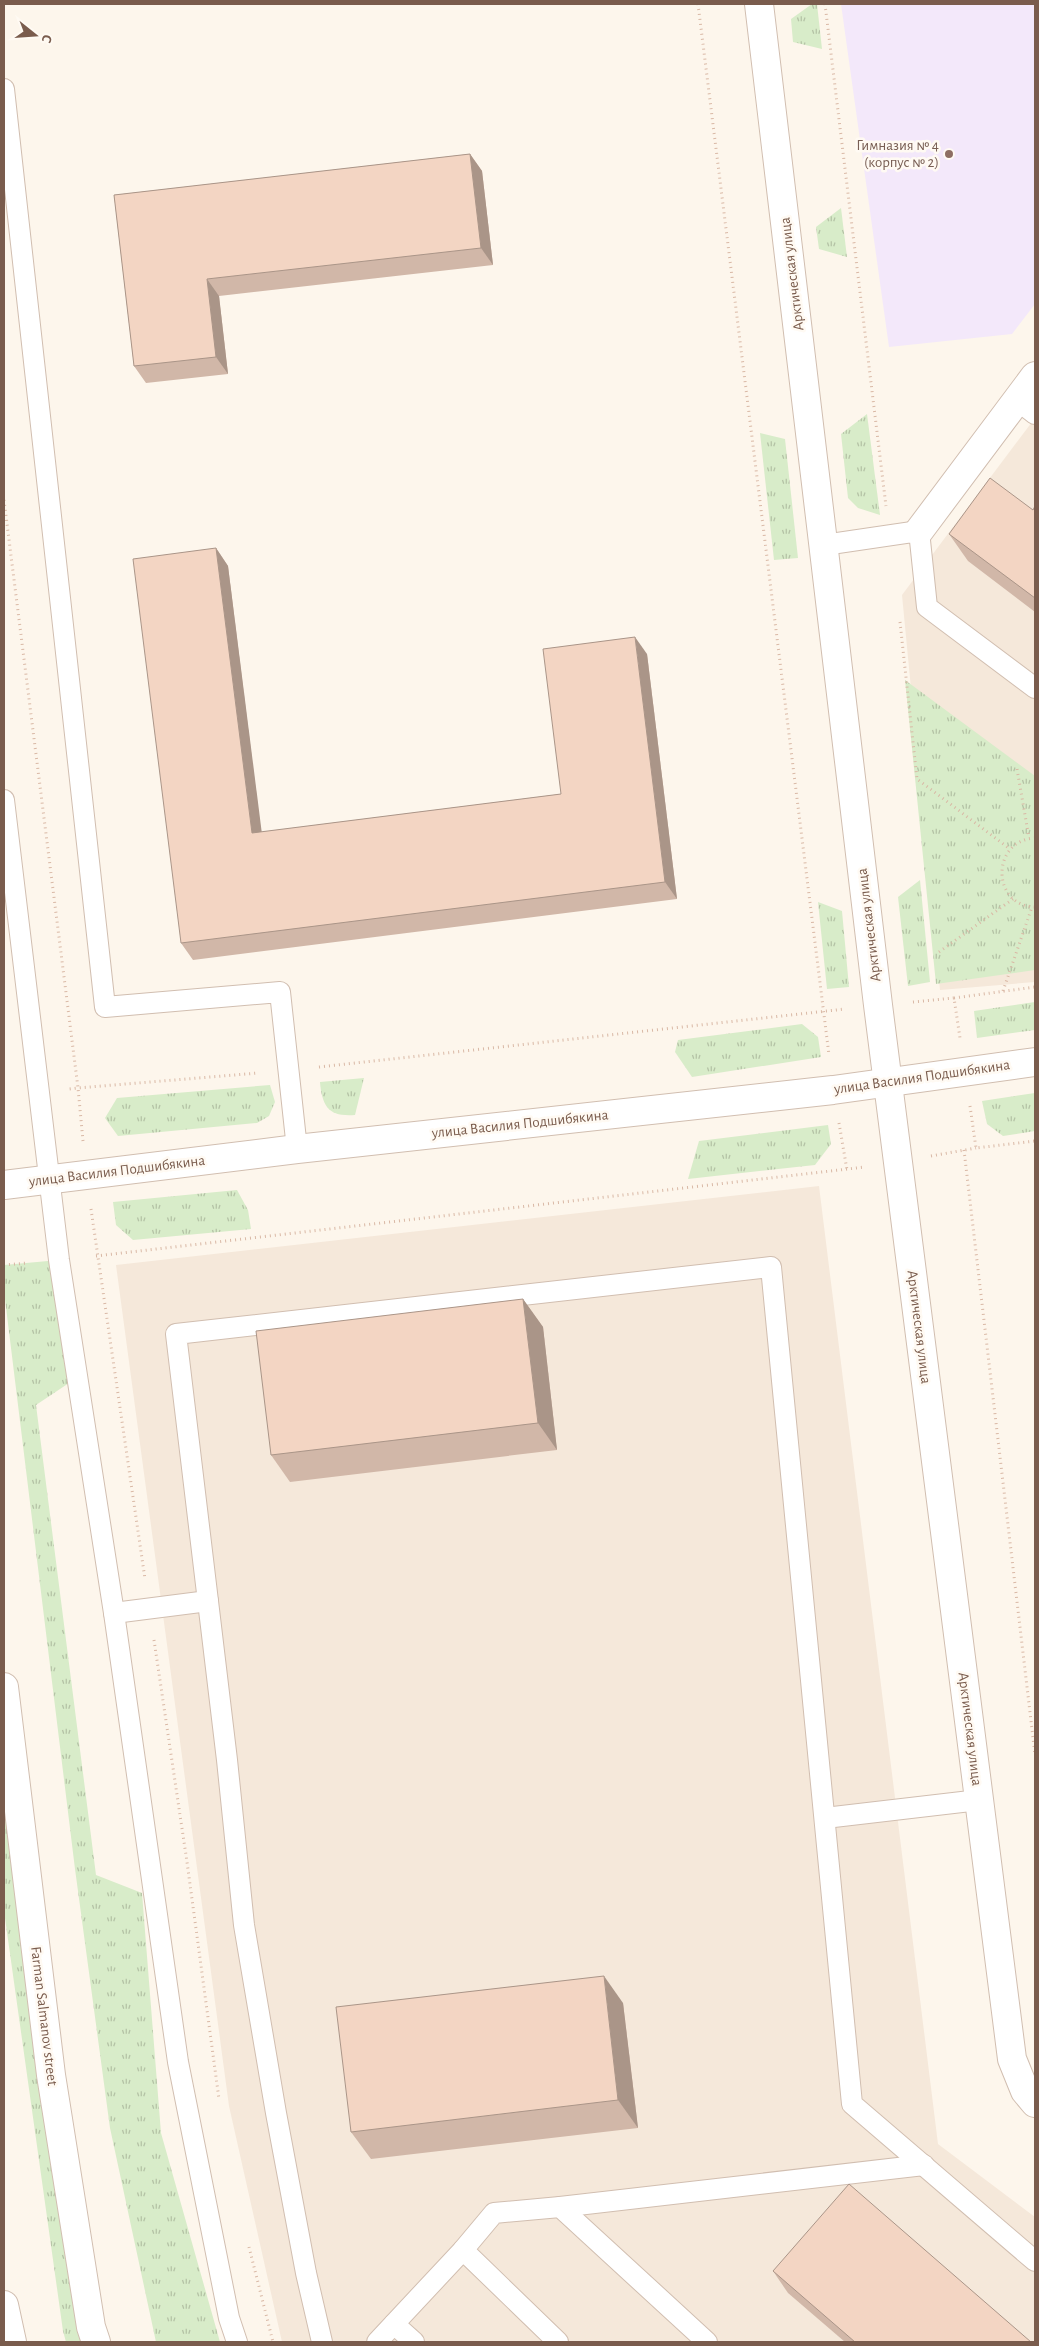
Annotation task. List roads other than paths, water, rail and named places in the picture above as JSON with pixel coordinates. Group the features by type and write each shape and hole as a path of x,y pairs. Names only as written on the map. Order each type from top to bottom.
{"street":[{"name":"Арктическая улица","path":"759,4 878,1005 1012,2059 1025,2091 1035,2103"},
{"path":"920,531 1026,407 1035,376"},
{"name":"улица Василия Подшибякина","path":"4,1185 297,1149 833,1090 1035,1062"},
{"name":"Farman Salmanov street","path":"4,1687 50,2075 91,2327 96,2342"},
{"path":"4,2306 12,2342"}],"lane":[{"path":"4,89 105,1007 280,992 297,1149"},
{"path":"824,545 920,531 927,607 1035,688"},
{"path":"4,800 60,1260 114,1613 178,2062 229,2318 237,2342"},
{"path":"322,2342 306,2273 244,1925 176,1334 771,1267 852,2104 1035,2261"},
{"path":"114,1613 208,1601"},
{"path":"825,1818 979,1800"},
{"path":"377,2342 463,2250 494,2213 924,2165"},
{"path":"560,2207 706,2342"},
{"path":"463,2250 558,2342"},
{"path":"394,2324 414,2342"}],"place":[{"name":"Гимназия № 4 (корпус № 2)","path":"949,154"}]}
